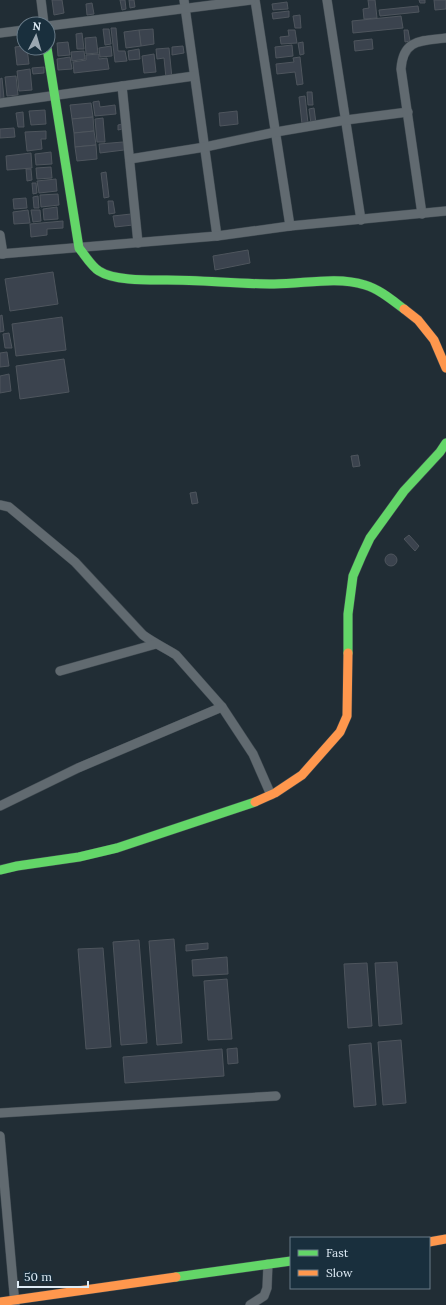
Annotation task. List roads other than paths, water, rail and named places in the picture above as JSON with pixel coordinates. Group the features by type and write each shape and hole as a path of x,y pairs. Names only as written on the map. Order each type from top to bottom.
{"street":[{"path":"41,0 43,16"},
{"path":"56,25 184,5 251,0"},
{"path":"256,0 290,226"},
{"path":"327,0 361,220"},
{"path":"184,5 217,236"},
{"path":"0,33 16,31"},
{"path":"422,214 401,69 402,59 405,51 410,45 418,41 446,38"},
{"path":"48,56 79,248 98,271 112,277 146,280 187,280 275,284 327,280 348,282 366,286 386,295 418,320 434,340 446,368"},
{"path":"0,103 194,76"},
{"path":"122,86 138,243"},
{"path":"130,159 205,147 276,132 346,120 408,112"},
{"path":"0,235 1,254 217,236 290,226 446,211"},
{"path":"0,870 79,857 117,848 249,805 271,795 302,776 340,732 347,716 348,614 353,576 370,538 404,491 440,452 446,443"},
{"path":"0,504 9,507 75,562 143,635 176,655 222,707 252,754 271,795"},
{"path":"60,671 156,644"},
{"path":"0,806 78,768 222,707"},
{"path":"0,1113 276,1096"},
{"path":"0,1136 14,1302"},
{"path":"430,1242 446,1239"},
{"path":"0,1302 14,1302 290,1261"},
{"path":"250,1305 264,1296 267,1288 268,1264"}]}
